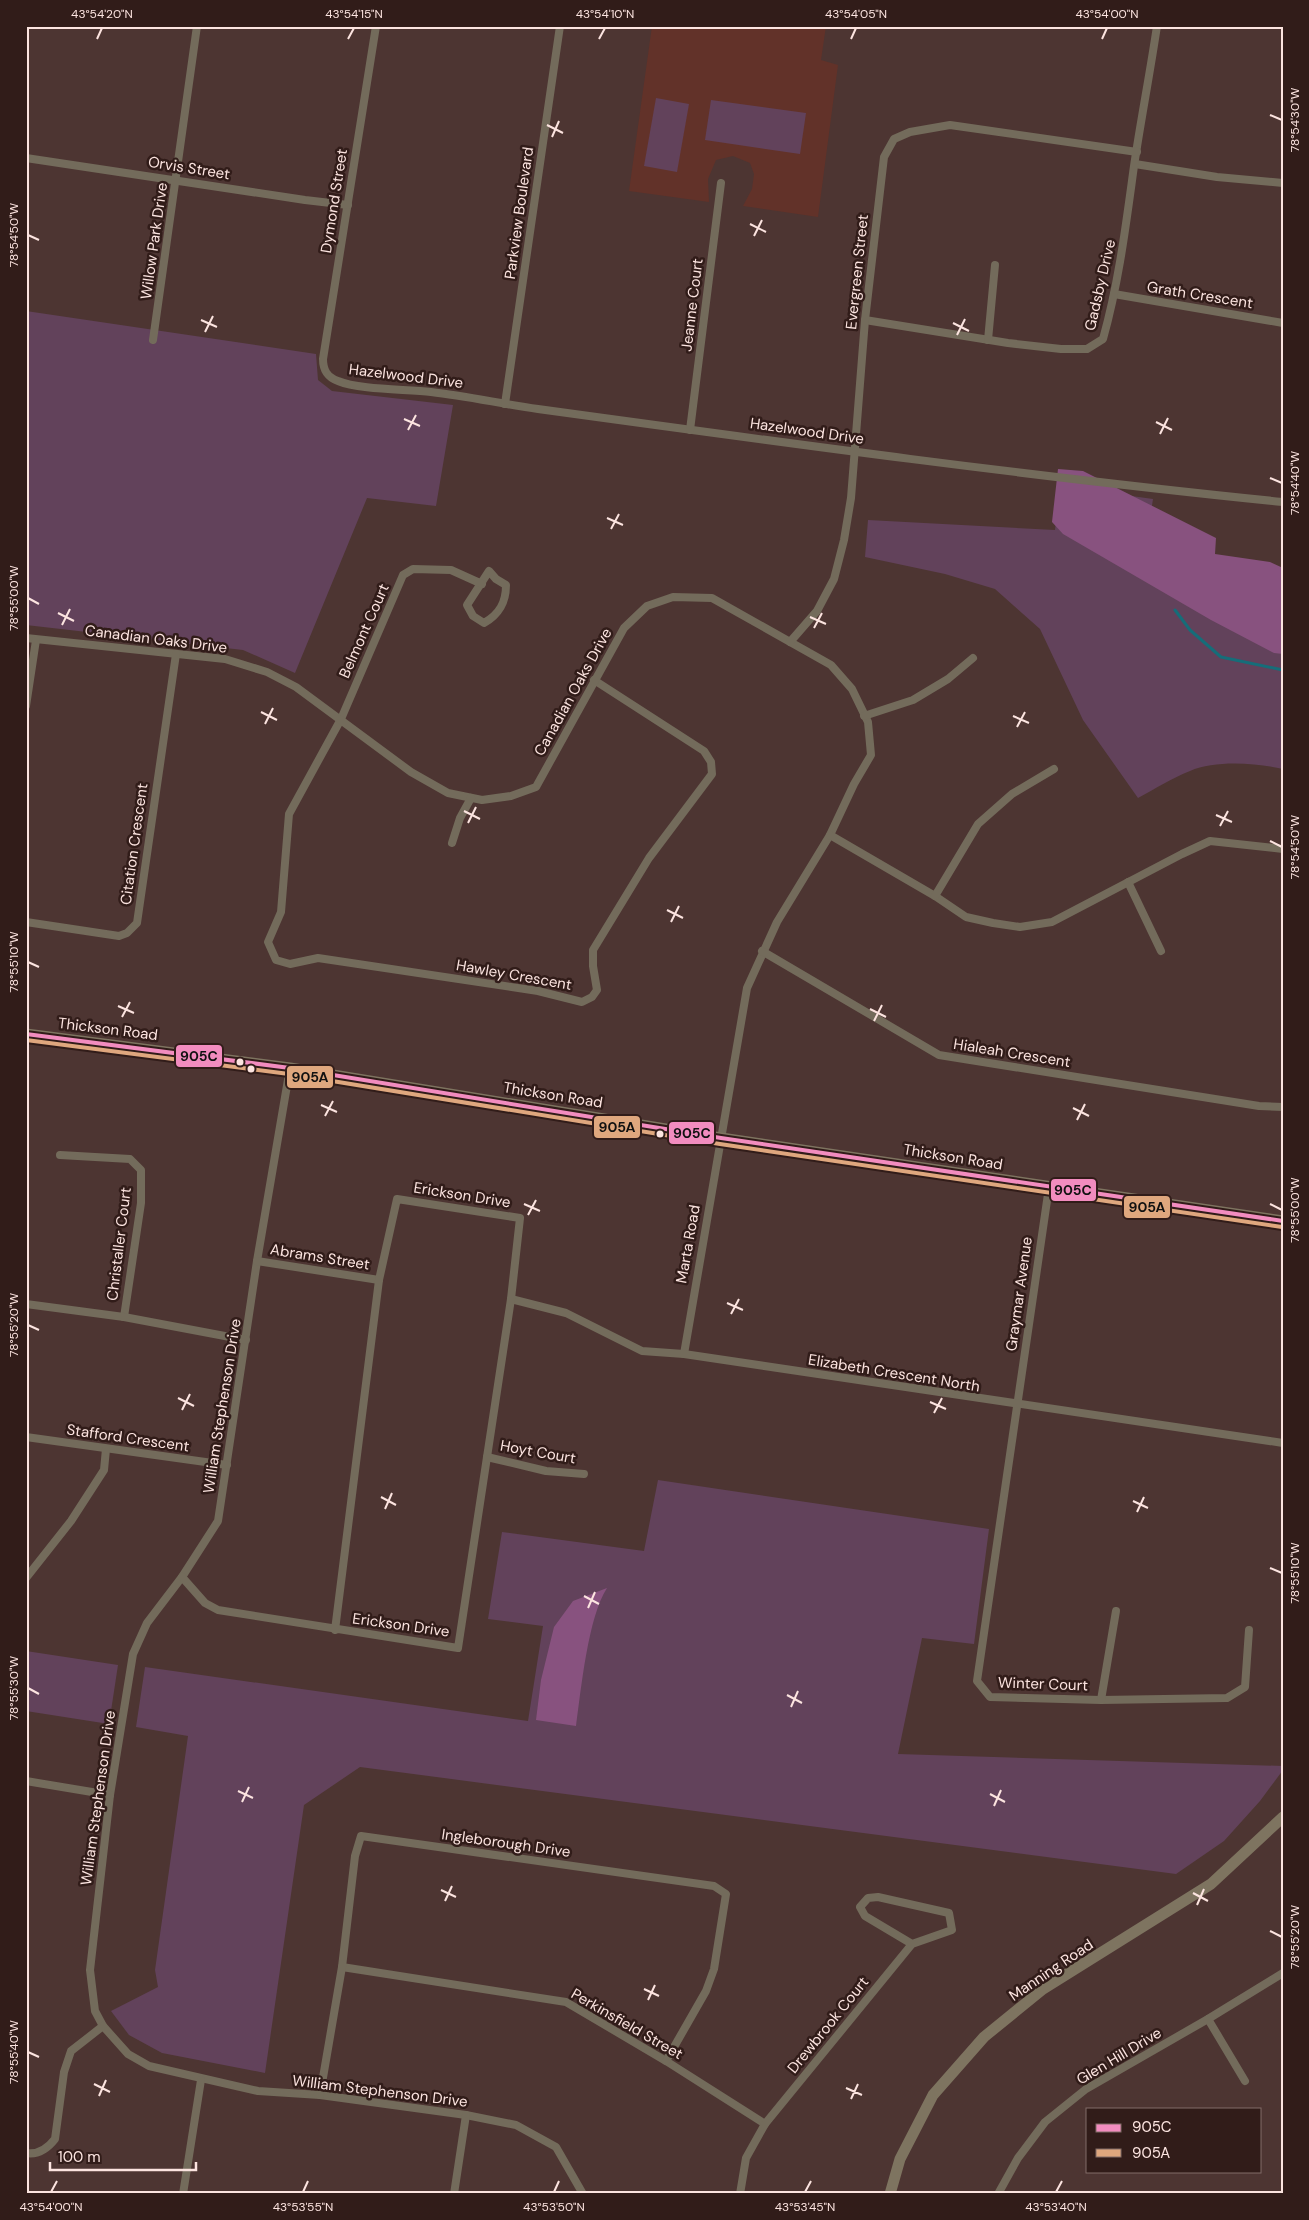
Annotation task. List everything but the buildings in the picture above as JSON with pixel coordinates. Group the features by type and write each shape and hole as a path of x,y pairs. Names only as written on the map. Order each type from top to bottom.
{"main road":[{"name":"Thickson Road","path":"26,1034 290,1068 721,1138 1283,1222"},
{"name":"Manning Road","path":"890,2194 900,2160 933,2095 984,2038 1043,1989 1212,1884 1283,1817"}],"street":[{"name":"Willow Park Drive","path":"153,340 177,179 196,26"},
{"name":"Dymond Street","path":"331,378 323,366 323,359 376,26"},
{"name":"Parkview Boulevard","path":"505,404 560,26"},
{"name":"Gadsby Drive","path":"865,320 988,340 1060,349 1087,349 1103,339 1126,231 1158,26"},
{"name":"Evergreen Street","path":"790,642 817,611 834,579 851,498 865,320 884,157 894,139 910,132 950,125 1137,152"},
{"name":"Orvis Street","path":"26,158 348,205"},
{"path":"1135,164 1217,177 1283,183"},
{"name":"Jeanne Court","path":"690,430 721,183"},
{"path":"988,340 995,265"},
{"name":"Grath Crescent","path":"1114,294 1283,323"},
{"name":"Hazelwood Drive","path":"331,378 350,384 431,392 505,404 891,457 1128,486 1283,502"},
{"name":"Belmont Court","path":"341,719 403,575 413,569 451,570 482,584"},
{"path":"489,571 496,579 506,585 506,598 494,617 484,623 473,616 467,605 482,584 489,571"},
{"name":"Canadian Oaks Drive","path":"26,638 225,660 267,672 296,687 411,772 448,793 482,800 511,796 536,787 624,628 647,606 673,597 712,598 831,665 852,689 868,722 871,755 854,784 830,835 776,922 747,988 721,1138"},
{"path":"26,706 36,640"},
{"name":"Citation Crescent","path":"26,922 119,936 127,933 136,923 176,654"},
{"path":"864,716 913,700 948,679 973,658"},
{"name":"Hawley Crescent","path":"341,719 289,814 281,912 268,942 276,960 290,964 318,958 538,991 582,1002 592,997 597,990 593,966 593,950 649,858 712,774 711,762 704,752 594,680"},
{"path":"935,896 978,824 1012,794 1054,769"},
{"path":"452,843 460,818 471,798"},
{"path":"830,835 935,896 966,917 993,924 1020,927 1052,922 1210,841 1283,849"},
{"path":"1128,882 1161,951"},
{"name":"Hialeah Crescent","path":"762,951 938,1055 1259,1106 1283,1107"},
{"name":"William Stephenson Drive","path":"290,1068 257,1261 218,1521 182,1577 147,1623 133,1654 110,1795 90,1970 95,2010 103,2026 128,2054 149,2066 201,2080 258,2091 320,2095 466,2115 516,2125 556,2147 583,2194"},
{"name":"Marta Road","path":"684,1354 721,1138"},
{"name":"Christaller Court","path":"60,1155 130,1159 141,1170 141,1202 124,1317"},
{"name":"Graymar Avenue","path":"1016,1405 1049,1187"},
{"name":"Erickson Drive","path":"182,1577 205,1603 218,1610 334,1630 458,1648 511,1299 520,1218 397,1199 379,1280 334,1630"},
{"name":"Abrams Street","path":"257,1261 379,1280"},
{"name":"Elizabeth Crescent North","path":"511,1299 566,1313 642,1351 684,1354 1016,1405 1283,1443"},
{"path":"26,1304 124,1317 246,1340"},
{"name":"Winter Court","path":"1016,1405 977,1681 990,1696 1101,1700 1228,1698 1245,1687 1249,1630"},
{"name":"Stafford Crescent","path":"26,1437 227,1465"},
{"path":"26,1578 71,1521 104,1470 106,1449"},
{"name":"Hoyt Court","path":"487,1456 546,1470 584,1474"},
{"path":"1101,1700 1116,1611"},
{"path":"26,1781 110,1795"},
{"name":"Ingleborough Drive","path":"320,2095 342,1967 355,1856 361,1836 714,1886 726,1894 714,1968 706,1991 666,2061"},
{"path":"878,1897 949,1912 952,1930 912,1944 865,1916 860,1907 868,1898 878,1897"},
{"name":"Drewbrook Court","path":"740,2194 746,2158 765,2124 912,1944"},
{"name":"Perkinsfield Street","path":"342,1967 566,2002 666,2061 765,2124"},
{"name":"Glen Hill Drive","path":"998,2194 1018,2158 1045,2122 1086,2089 1208,2019 1283,1973"},
{"path":"1208,2019 1245,2081"},
{"path":"26,2153 32,2154 48,2148 54,2139 64,2072 71,2051 103,2026"},
{"path":"183,2194 201,2080"},
{"path":"454,2194 466,2115"}],"shaded area":[{"path":"652,26 826,26 821,60 838,65 818,217 743,206 752,189 754,174 750,163 733,156 716,160 708,179 709,202 629,191"},
{"path":"656,98 689,104 677,172 644,166"},
{"path":"711,100 806,113 800,154 705,140"},
{"path":"26,311 316,354 318,380 332,391 453,405 436,506 367,498 295,673 243,650 26,625"},
{"path":"1058,469 1083,471 1216,538 1215,554 1270,562 1283,568 1283,654 1274,653 1211,620 1063,534 1052,522"},
{"path":"1060,486 1153,499 1144,557 1283,624 1283,769 1249,764 1211,765 1183,774 1138,798 1083,720 1040,629 995,589 945,574 865,557 868,520 1055,530"},
{"path":"658,1480 989,1529 974,1644 922,1638 898,1754 1283,1766 1283,1770 1260,1801 1224,1841 1176,1874 360,1767 304,1805 265,2073 162,2053 129,2035 111,2011 158,1987 155,1970 188,1736 136,1727 145,1667 528,1721 543,1626 488,1619 502,1532 644,1551"},
{"path":"607,1588 600,1601 590,1635 576,1726 536,1720 541,1680 554,1627 573,1601"},
{"path":"26,1651 118,1665 109,1724 26,1711"}],"waterway":[{"path":"1175,610 1190,630 1221,657 1283,670"}],"transit line":[{"name":"905C","path":"26,1034 290,1068 721,1138 1283,1221"},
{"name":"905A","path":"26,1040 289,1074 720,1144 1282,1227"}]}
